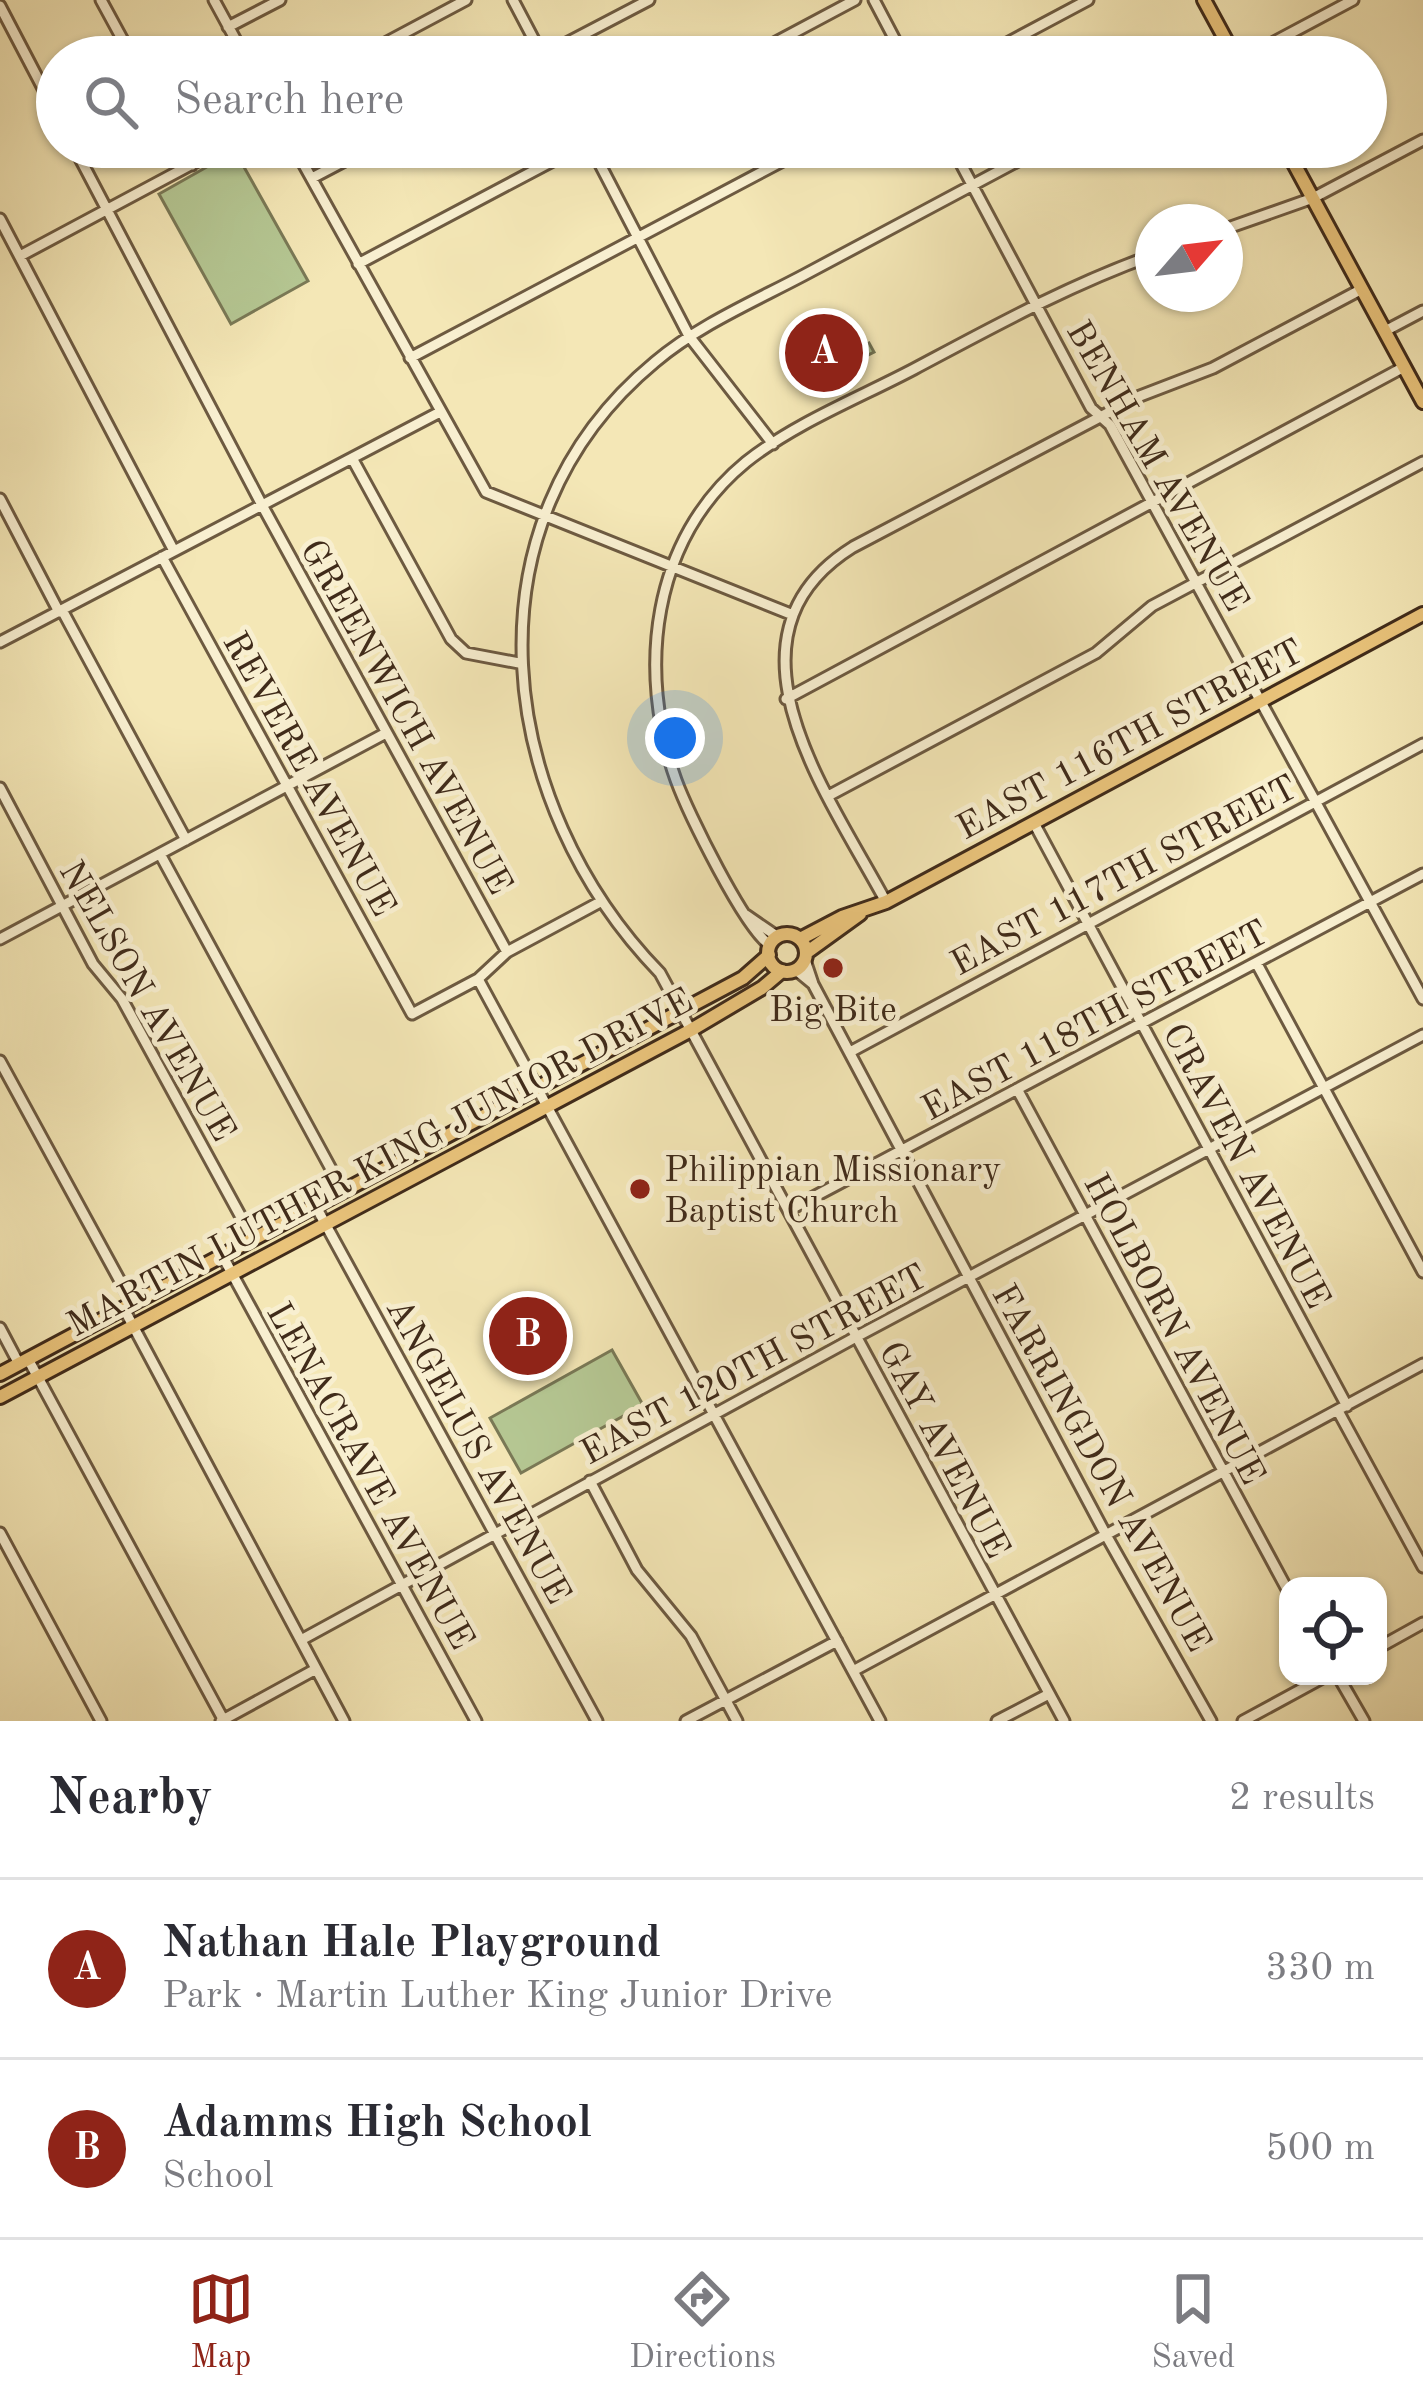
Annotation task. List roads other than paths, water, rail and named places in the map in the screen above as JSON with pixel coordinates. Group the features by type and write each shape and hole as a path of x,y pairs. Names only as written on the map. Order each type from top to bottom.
{"main road":[{"path":"1204,0 1224,36"},
{"path":"1297,168 1423,402"},
{"name":"EAST 116TH STREET","path":"800,939 842,917 886,902 1423,614"},
{"name":"EAST 116TH STREET","path":"797,964 861,913"},
{"path":"789,934 800,939 797,964 772,963 772,945 789,934"},
{"name":"MARTIN LUTHER KING JUNIOR DRIVE","path":"0,1374 743,978 772,945"},
{"name":"MARTIN LUTHER KING JUNIOR DRIVE","path":"0,1397 691,1030 797,964"}],"street":[{"path":"101,0 121,36"},
{"path":"214,0 234,36"},
{"path":"229,27 280,0"},
{"path":"398,36 466,0"},
{"path":"513,0 531,36"},
{"path":"582,36 650,0"},
{"path":"787,36 855,0"},
{"path":"874,0 893,36"},
{"path":"1020,36 1088,0"},
{"path":"1285,36 1353,0"},
{"path":"0,6 36,75"},
{"path":"1387,159 1423,140"},
{"name":"GREENWICH AVENUE","path":"85,168 506,952"},
{"path":"20,256 185,168"},
{"path":"306,168 486,492 793,615"},
{"path":"312,178 331,168"},
{"path":"358,263 539,168"},
{"path":"601,168 688,336 773,444"},
{"path":"410,358 769,168"},
{"name":"BENHAM AVENUE","path":"964,168 1318,800 1423,998"},
{"name":"GAY AVENUE","path":"1005,168 688,336 618,395 590,428 544,517 527,578 519,663 530,740 544,783 602,902 622,934 660,974 1064,1721"},
{"path":"1243,223 1313,198 1370,168"},
{"path":"0,219 174,551"},
{"path":"772,945 754,917 746,915 682,796 664,746 653,682 670,569 725,483 773,444 1036,304 1135,261"},
{"path":"886,902 799,738 786,699 783,674 793,615 817,578 837,556 1140,396 1213,368 1362,289"},
{"path":"1384,331 1423,311"},
{"path":"786,699 1404,367"},
{"path":"0,642 440,412"},
{"path":"352,458 451,639 466,653 519,663"},
{"path":"830,795 1096,653 1152,606 1423,462"},
{"path":"0,499 186,840"},
{"name":"REVERE AVENUE","path":"162,557 412,1014 478,979"},
{"path":"0,939 386,733"},
{"name":"EAST 117TH STREET","path":"850,1052 1423,744"},
{"name":"NELSON AVENUE","path":"0,788 93,964 122,999 253,1239"},
{"name":"CRAVEN AVENUE","path":"1034,823 1209,1149 1423,1567"},
{"path":"160,854 343,1191"},
{"name":"EAST 118TH STREET","path":"789,1210 1423,874"},
{"path":"602,902 506,952 478,979 880,1721"},
{"name":"FARRINGDON AVENUE","path":"797,964 813,984 1211,1721"},
{"path":"1257,964 1423,1272"},
{"name":"EAST 120TH STREET","path":"301,1640 1423,1035"},
{"path":"0,1060 128,1305 134,1327 344,1721"},
{"name":"HOLBORN AVENUE","path":"1017,1089 1280,1577"},
{"name":"ANGELUS AVENUE","path":"316,1205 597,1721"},
{"name":"LENACRAVE AVENUE","path":"222,1255 476,1721"},
{"path":"0,1328 38,1377 222,1720 316,1669"},
{"path":"853,1671 1423,1364"},
{"path":"590,1481 637,1570 691,1636 737,1721"},
{"path":"0,1534 101,1721"},
{"path":"1387,1643 1423,1623"},
{"path":"686,1721 837,1641"},
{"path":"1243,1721 1309,1685"},
{"path":"1344,1685 1364,1721"},
{"path":"997,1721 1048,1694"}],"place":[{"name":"Nathan Hale Playground","path":"824,353"},
{"name":"Big Bite","path":"833,968"},
{"name":"Philippian Missionary Baptist Church","path":"640,1189"},
{"name":"Adamms High School","path":"528,1336"}]}
